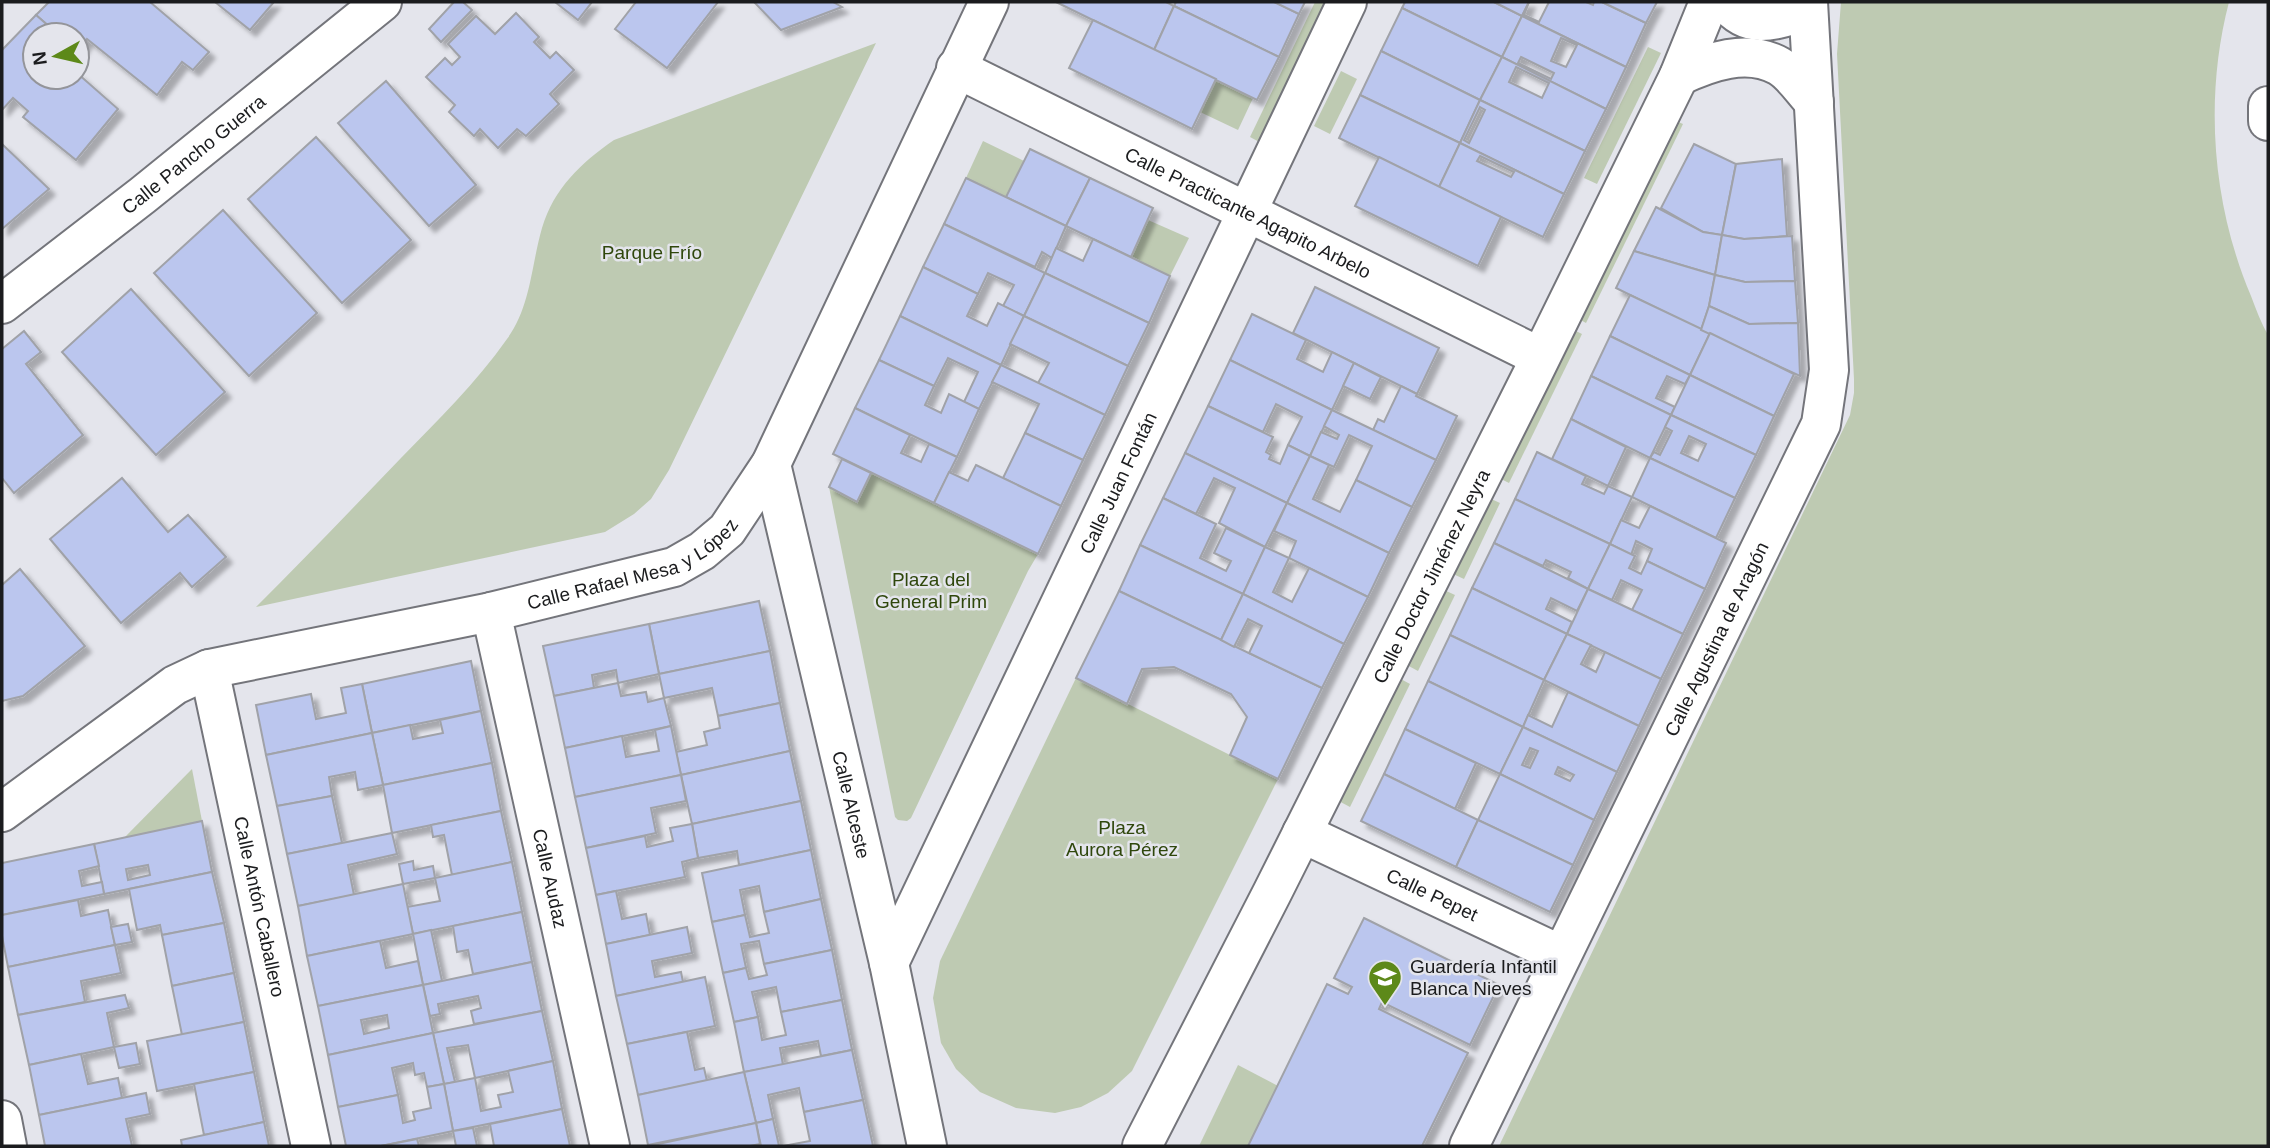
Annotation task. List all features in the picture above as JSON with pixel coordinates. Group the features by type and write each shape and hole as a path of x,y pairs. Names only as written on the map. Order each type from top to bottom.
{"street":[{"name":"Calle Pancho Guerra","path":"2,304 164,178 382,2"},
{"name":"Calle Rafael Mesa y López","path":"2,812 175,685 209,669 491,612 674,567 702,551 727,530 771,464 989,2"},
{"name":"Calle Juan Fontán","path":"889,963 1347,2"},
{"name":"Calle Doctor Jiménez Neyra","path":"1142,1146 1540,357 1679,76 1709,2"},
{"name":"Calle Agustina de Aragón","path":"1469,1146 1821,424 1829,370 1808,6 1768,21 1750,21 1738,16 1726,2"},
{"path":"1679,76 1705,64 1740,57 1760,59 1787,72 1814,102"},
{"name":"Calle Practicante Agapito Arbelo","path":"956,68 1540,357"},
{"path":"2268,106 2268,121"},
{"name":"Calle Alceste","path":"771,464 889,963 927,1146"},
{"name":"Calle Audaz","path":"491,612 610,1146"},
{"name":"Calle Antón Caballero","path":"209,669 311,1146"},
{"name":"Calle Pepet","path":"1302,833 1561,955"},
{"path":"2,1120 7,1146"}],"green space":[{"path":"1315,2 1332,2 1265,145 1250,137"},
{"path":"1841,2 2229,2 2216,76 2216,150 2220,188 2238,261 2268,335 2268,1146 1499,1146 1850,415 1854,379 1837,54"},
{"name":"Parque Frío","path":"876,43 669,470 651,499 634,514 605,532 256,607 456,401 507,339 526,299 547,214 561,189 580,167 614,140"},
{"path":"1648,47 1661,53 1597,184 1584,178"},
{"path":"1341,71 1357,79 1330,134 1314,126"},
{"path":"1216,79 1253,98 1238,130 1200,112"},
{"path":"1671,119 1683,124 1586,323 1575,317"},
{"path":"983,141 1024,161 1006,197 966,178"},
{"path":"1148,220 1189,238 1170,276 1131,257"},
{"path":"1568,327 1582,334 1509,483 1497,477"},
{"name":"Plaza del General Prim","path":"871,473 1038,554 911,818 907,821 895,817 829,487 857,501"},
{"path":"1487,497 1500,503 1464,579 1451,573"},
{"path":"1442,589 1455,595 1418,671 1405,664"},
{"name":"Plaza Aurora Pérez","path":"1076,678 1278,779 1132,1071 1108,1093 1081,1107 1055,1113 1016,1108 980,1092 956,1069 941,1043 933,998 940,961"},
{"path":"1399,678 1410,684 1350,807 1333,798"},
{"path":"192,769 202,821 124,838"},
{"path":"1238,1065 1278,1086 1248,1146 1199,1146"}],"building":[{"path":"49,2 150,2 209,52 193,70 182,62 157,95 91,42 91,21 43,21 36,15"},
{"path":"215,2 274,2 250,30"},
{"path":"454,2 463,2 472,10 441,42 429,29"},
{"path":"555,2 592,2 578,20"},
{"path":"636,2 718,2 667,68 615,29"},
{"path":"754,2 833,2 842,7 781,30"},
{"path":"1056,2 1166,2 1174,6 1154,50"},
{"path":"1176,2 1275,2 1299,14 1279,57 1174,6"},
{"path":"1274,2 1305,2 1299,14"},
{"path":"1405,2 1494,2 1522,16 1502,57 1402,8"},
{"path":"1494,2 1529,2 1522,16"},
{"path":"1529,2 1524,15 1539,22 1549,2 1586,2 1593,5 1594,2 1602,2 1646,23 1626,67 1522,16"},
{"path":"1602,2 1657,2 1646,23"},
{"path":"1174,6 1279,57 1257,100 1154,50"},
{"path":"1402,8 1502,57 1480,100 1381,51"},
{"path":"516,13 539,37 534,42 550,58 556,52 574,70 550,94 559,104 526,136 517,129 498,148 480,129 474,136 449,112 455,105 426,77 445,58 452,65 460,57 448,44 476,16 495,34"},
{"path":"36,15 43,21 30,21"},
{"path":"1522,16 1626,67 1606,109 1502,57","holes":["1561,38 1577,45 1566,67 1551,61","1521,57 1554,73 1551,79 1518,63"]},
{"path":"1093,20 1216,79 1192,129 1069,68"},
{"path":"21,30 21,91 91,91 91,85 118,109 76,160 23,117 28,111 13,98 2,110 2,50"},
{"path":"1381,51 1480,100 1460,143 1360,95"},
{"path":"1502,57 1606,109 1585,151 1480,100","holes":["1516,67 1549,83 1542,98 1509,82"]},
{"path":"386,81 476,185 429,226 338,123"},
{"path":"1360,95 1460,143 1439,187 1339,138"},
{"path":"1480,100 1585,151 1564,194 1460,143","holes":["1480,107 1485,110 1469,143 1464,140"]},
{"path":"316,137 411,240 342,303 248,199"},
{"path":"1460,143 1564,194 1543,237 1439,187","holes":["1480,156 1514,172 1511,177 1477,161"]},
{"path":"2,144 49,189 2,229"},
{"path":"1694,144 1736,164 1722,235 1703,232 1661,208"},
{"path":"1030,149 1090,178 1066,226 1006,197"},
{"path":"1379,157 1501,217 1478,266 1355,206"},
{"path":"1782,159 1787,236 1744,239 1722,235 1736,164"},
{"path":"966,178 1066,226 1052,258 1042,252 1035,267 944,224"},
{"path":"1090,178 1153,208 1131,257 1066,226"},
{"path":"1656,207 1703,232 1722,235 1715,275 1634,251"},
{"path":"223,210 317,313 249,376 154,273"},
{"path":"944,224 1045,273 1024,316 1003,306 1014,285 988,273 978,294 923,267"},
{"path":"1722,235 1744,239 1792,236 1795,281 1745,282 1715,275"},
{"path":"1093,239 1170,276 1149,323 1045,273 1056,248 1083,261"},
{"path":"1634,251 1715,275 1701,330 1616,288"},
{"path":"923,267 978,294 967,316 987,326 998,303 1024,316 1001,365 900,316"},
{"path":"1045,273 1149,323 1128,366 1024,316"},
{"path":"1715,275 1745,282 1795,281 1798,323 1749,324 1709,306"},
{"path":"1315,287 1439,348 1417,394 1293,333"},
{"path":"131,289 225,392 156,455 62,352"},
{"path":"1630,295 1710,333 1690,375 1610,336"},
{"path":"1709,306 1749,324 1798,323 1800,376 1701,330"},
{"path":"1252,314 1306,340 1297,359 1323,372 1332,352 1354,363 1332,410 1230,360"},
{"path":"900,316 1001,365 979,409 964,402 978,372 948,358 934,386 879,360"},
{"path":"1024,316 1128,366 1105,415 1038,383 1049,363 1010,344"},
{"path":"24,331 41,352 26,364 83,435 14,493 2,478 2,349"},
{"path":"1710,333 1794,374 1774,416 1690,375"},
{"path":"1610,336 1690,375 1685,384 1667,376 1656,398 1675,407 1671,415 1591,376"},
{"path":"879,360 934,386 925,405 941,413 949,394 979,409 957,457 855,408"},
{"path":"1230,360 1332,410 1310,456 1288,445 1302,417 1276,404 1263,432 1208,406"},
{"path":"1354,363 1381,377 1370,399 1343,386"},
{"path":"1001,365 1105,415 1083,460 1025,433 1039,404 992,382"},
{"path":"1690,375 1774,416 1756,455 1671,415"},
{"path":"1591,376 1671,415 1650,458 1571,419"},
{"path":"1401,386 1457,416 1436,460 1373,430 1378,419 1384,422"},
{"path":"1208,406 1273,437 1266,452 1271,455 1269,459 1280,464 1288,445 1310,456 1287,503 1185,453"},
{"path":"855,408 910,435 901,453 921,462 929,444 957,457 934,503 833,454"},
{"path":"1332,410 1436,460 1412,507 1356,480 1372,446 1349,435 1334,467 1310,456 1321,432 1337,439 1339,435 1324,426"},
{"path":"1671,415 1756,455 1735,498 1650,458 1654,452 1660,455 1672,431 1665,427","holes":["1689,436 1706,444 1698,461 1681,453"]},
{"path":"1571,419 1626,447 1608,486 1552,459"},
{"path":"1025,433 1083,460 1061,506 1003,478"},
{"path":"1537,452 1586,476 1582,484 1604,494 1608,486 1632,497 1610,544 1515,499"},
{"path":"1185,453 1287,503 1265,547 1219,523 1235,488 1214,478 1196,514 1163,498"},
{"path":"1310,456 1329,465 1313,499 1340,512 1356,480 1412,507 1389,553 1287,503"},
{"path":"1650,458 1735,498 1716,538 1632,497"},
{"path":"842,459 871,473 857,502 829,487"},
{"path":"976,465 1061,506 1038,554 934,503 949,472 968,481"},
{"path":"122,478 168,532 188,515 226,557 192,587 180,573 121,623 50,539"},
{"path":"1163,498 1216,524 1200,558 1226,571 1231,561 1214,553 1226,528 1265,547 1243,594 1140,545"},
{"path":"1515,499 1610,544 1588,589 1568,578 1571,572 1546,560 1543,566 1494,543"},
{"path":"1287,503 1389,553 1368,597 1289,558 1296,541 1274,531"},
{"path":"1650,506 1726,543 1705,589 1647,561 1652,549 1636,541 1631,555 1610,544 1621,520 1639,528"},
{"path":"1494,543 1588,589 1577,611 1551,598 1546,609 1572,622 1567,634 1472,588"},
{"path":"1610,544 1635,556 1629,568 1641,574 1647,561 1705,589 1683,634 1632,610 1642,590 1621,580 1612,600 1588,589"},
{"path":"1140,545 1243,594 1221,640 1119,591"},
{"path":"1265,547 1289,558 1273,592 1292,602 1309,568 1368,597 1344,644 1243,594"},
{"path":"20,569 85,646 23,696 2,701 2,585"},
{"path":"1472,588 1567,634 1544,680 1450,635"},
{"path":"1588,589 1683,634 1661,679 1567,634"},
{"path":"1119,591 1322,688 1278,779 1230,755 1247,717 1231,694 1174,667 1142,669 1127,704 1076,678"},
{"path":"1243,594 1344,644 1322,688 1249,653 1262,626 1248,619 1234,647 1221,640"},
{"path":"759,601 770,651 659,674 649,624"},
{"path":"649,624 659,674 618,683 616,670 592,675 594,688 554,696 543,646"},
{"path":"1567,634 1591,645 1581,664 1596,672 1605,652 1661,679 1639,726 1544,680"},
{"path":"1450,635 1544,680 1523,727 1428,681"},
{"path":"770,651 780,703 718,716 712,688 664,698 659,674"},
{"path":"471,661 481,711 372,733 362,684"},
{"path":"1428,681 1523,727 1500,774 1405,729"},
{"path":"618,683 621,696 646,692 648,702 664,698 671,726 565,748 554,696"},
{"path":"362,684 372,733 266,755 256,705 311,694 316,719 346,713 341,688"},
{"path":"1568,692 1639,726 1617,772 1523,727 1528,715 1552,727"},
{"path":"780,703 790,751 681,775 676,752 707,745 704,732 720,728 718,716"},
{"path":"481,711 492,763 383,785 372,733 410,725 413,739 443,733 440,720"},
{"path":"671,726 681,775 575,797 565,748 622,736 626,757 659,751 655,730"},
{"path":"1523,727 1617,772 1594,820 1500,774","holes":["1530,748 1538,751 1530,768 1522,765","1558,767 1574,775 1570,781 1555,774"]},
{"path":"1405,729 1476,763 1455,809 1384,774"},
{"path":"372,733 383,785 358,790 355,772 329,777 332,796 277,806 266,755"},
{"path":"790,751 801,801 692,824 681,775"},
{"path":"492,763 501,811 392,833 383,785"},
{"path":"1384,774 1478,820 1456,867 1361,821"},
{"path":"1500,774 1594,820 1573,865 1478,820"},
{"path":"681,775 686,801 651,808 656,833 586,848 575,797"},
{"path":"332,796 342,843 287,854 277,806"},
{"path":"801,801 811,850 739,865 737,851 698,858 692,824"},
{"path":"501,811 512,862 452,875 444,835 433,837 431,825"},
{"path":"1478,820 1573,865 1550,912 1456,867"},
{"path":"202,821 212,872 104,894 94,844","holes":["148,865 150,875 128,880 126,869"]},
{"path":"692,824 698,858 682,862 685,877 596,895 586,848 645,836 647,847 673,841 670,828"},
{"path":"392,833 397,854 348,865 354,895 298,906 287,854"},
{"path":"94,844 99,866 79,871 82,886 102,882 104,894 2,915 2,863"},
{"path":"811,850 821,899 764,912 759,886 740,890 745,915 712,922 702,873"},
{"path":"413,861 414,870 433,866 435,878 403,884 399,864"},
{"path":"512,862 522,912 413,934 407,907 440,901 435,878"},
{"path":"212,872 224,923 162,935 160,925 137,930 129,889"},
{"path":"403,884 413,934 307,956 298,906"},
{"path":"616,891 622,919 646,914 650,935 606,944 596,895"},
{"path":"821,899 832,950 764,964 759,941 741,944 746,968 723,973 712,922 745,915 750,937 769,933 764,912"},
{"path":"78,900 81,916 108,910 115,945 8,967 2,936 2,915"},
{"path":"522,912 532,962 473,974 468,950 457,952 453,926"},
{"name":"Guardería Infantil Blanca Nieves","path":"1364,918 1499,985 1470,1045 1382,1002 1379,1009 1468,1053 1422,1146 1248,1146 1327,984 1348,994 1352,987 1334,978"},
{"path":"224,923 234,973 172,986 162,935"},
{"path":"128,924 132,942 115,945 111,927"},
{"path":"687,927 692,953 652,961 655,977 681,972 683,982 616,996 606,944"},
{"path":"431,930 442,981 423,985 413,934"},
{"path":"380,941 386,968 418,961 423,985 318,1006 307,956"},
{"path":"115,945 121,973 81,981 85,1002 18,1015 8,967"},
{"path":"832,950 842,1000 781,1012 776,987 752,992 758,1017 734,1022 723,973 746,968 749,979 767,975 764,964"},
{"path":"532,962 542,1011 474,1024 471,1011 481,1008 478,996 438,1004 440,1014 430,1016 423,985"},
{"path":"234,973 244,1022 182,1035 172,986"},
{"path":"705,977 715,1026 627,1044 616,996"},
{"path":"423,985 433,1033 328,1055 318,1006","holes":["387,1015 389,1028 364,1034 361,1020"]},
{"path":"125,995 129,1008 107,1013 114,1047 29,1065 18,1015"},
{"path":"842,1000 852,1050 821,1056 818,1041 780,1048 783,1065 744,1072 734,1022 758,1017 762,1040 786,1035 781,1012"},
{"path":"542,1011 553,1061 475,1078 468,1045 447,1048 455,1082 444,1084 433,1033"},
{"path":"244,1022 254,1072 157,1091 147,1041"},
{"path":"687,1032 695,1070 704,1068 707,1081 638,1095 627,1044"},
{"path":"433,1033 444,1084 427,1087 424,1073 415,1075 413,1063 392,1068 398,1095 338,1107 328,1055"},
{"path":"136,1043 140,1064 119,1068 114,1047"},
{"path":"852,1050 863,1100 804,1112 799,1088 768,1095 773,1119 756,1123 744,1072"},
{"path":"81,1054 88,1084 118,1078 122,1098 39,1115 29,1065"},
{"path":"553,1061 562,1109 453,1131 444,1084 475,1078 481,1111 501,1107 498,1095 513,1092 508,1071"},
{"path":"254,1072 264,1122 204,1135 194,1084"},
{"path":"744,1072 756,1123 648,1145 638,1095"},
{"path":"444,1084 453,1131 381,1146 346,1146 338,1107 398,1095 403,1123 415,1120 413,1112 431,1108 427,1087"},
{"path":"146,1093 150,1114 126,1119 132,1146 45,1146 39,1115"},
{"path":"863,1100 873,1146 783,1146 810,1141 804,1112"},
{"path":"562,1109 570,1146 494,1146 490,1124"},
{"path":"773,1119 779,1146 761,1146 756,1123"},
{"path":"264,1122 269,1146 182,1146 181,1140"},
{"path":"756,1123 760,1144 649,1146"},
{"path":"473,1128 477,1146 456,1146 453,1131"},
{"path":"417,1139 419,1146 381,1146"}],"place":[{"name":"Guardería Infantil Blanca Nieves","path":"1385,1007"}]}
